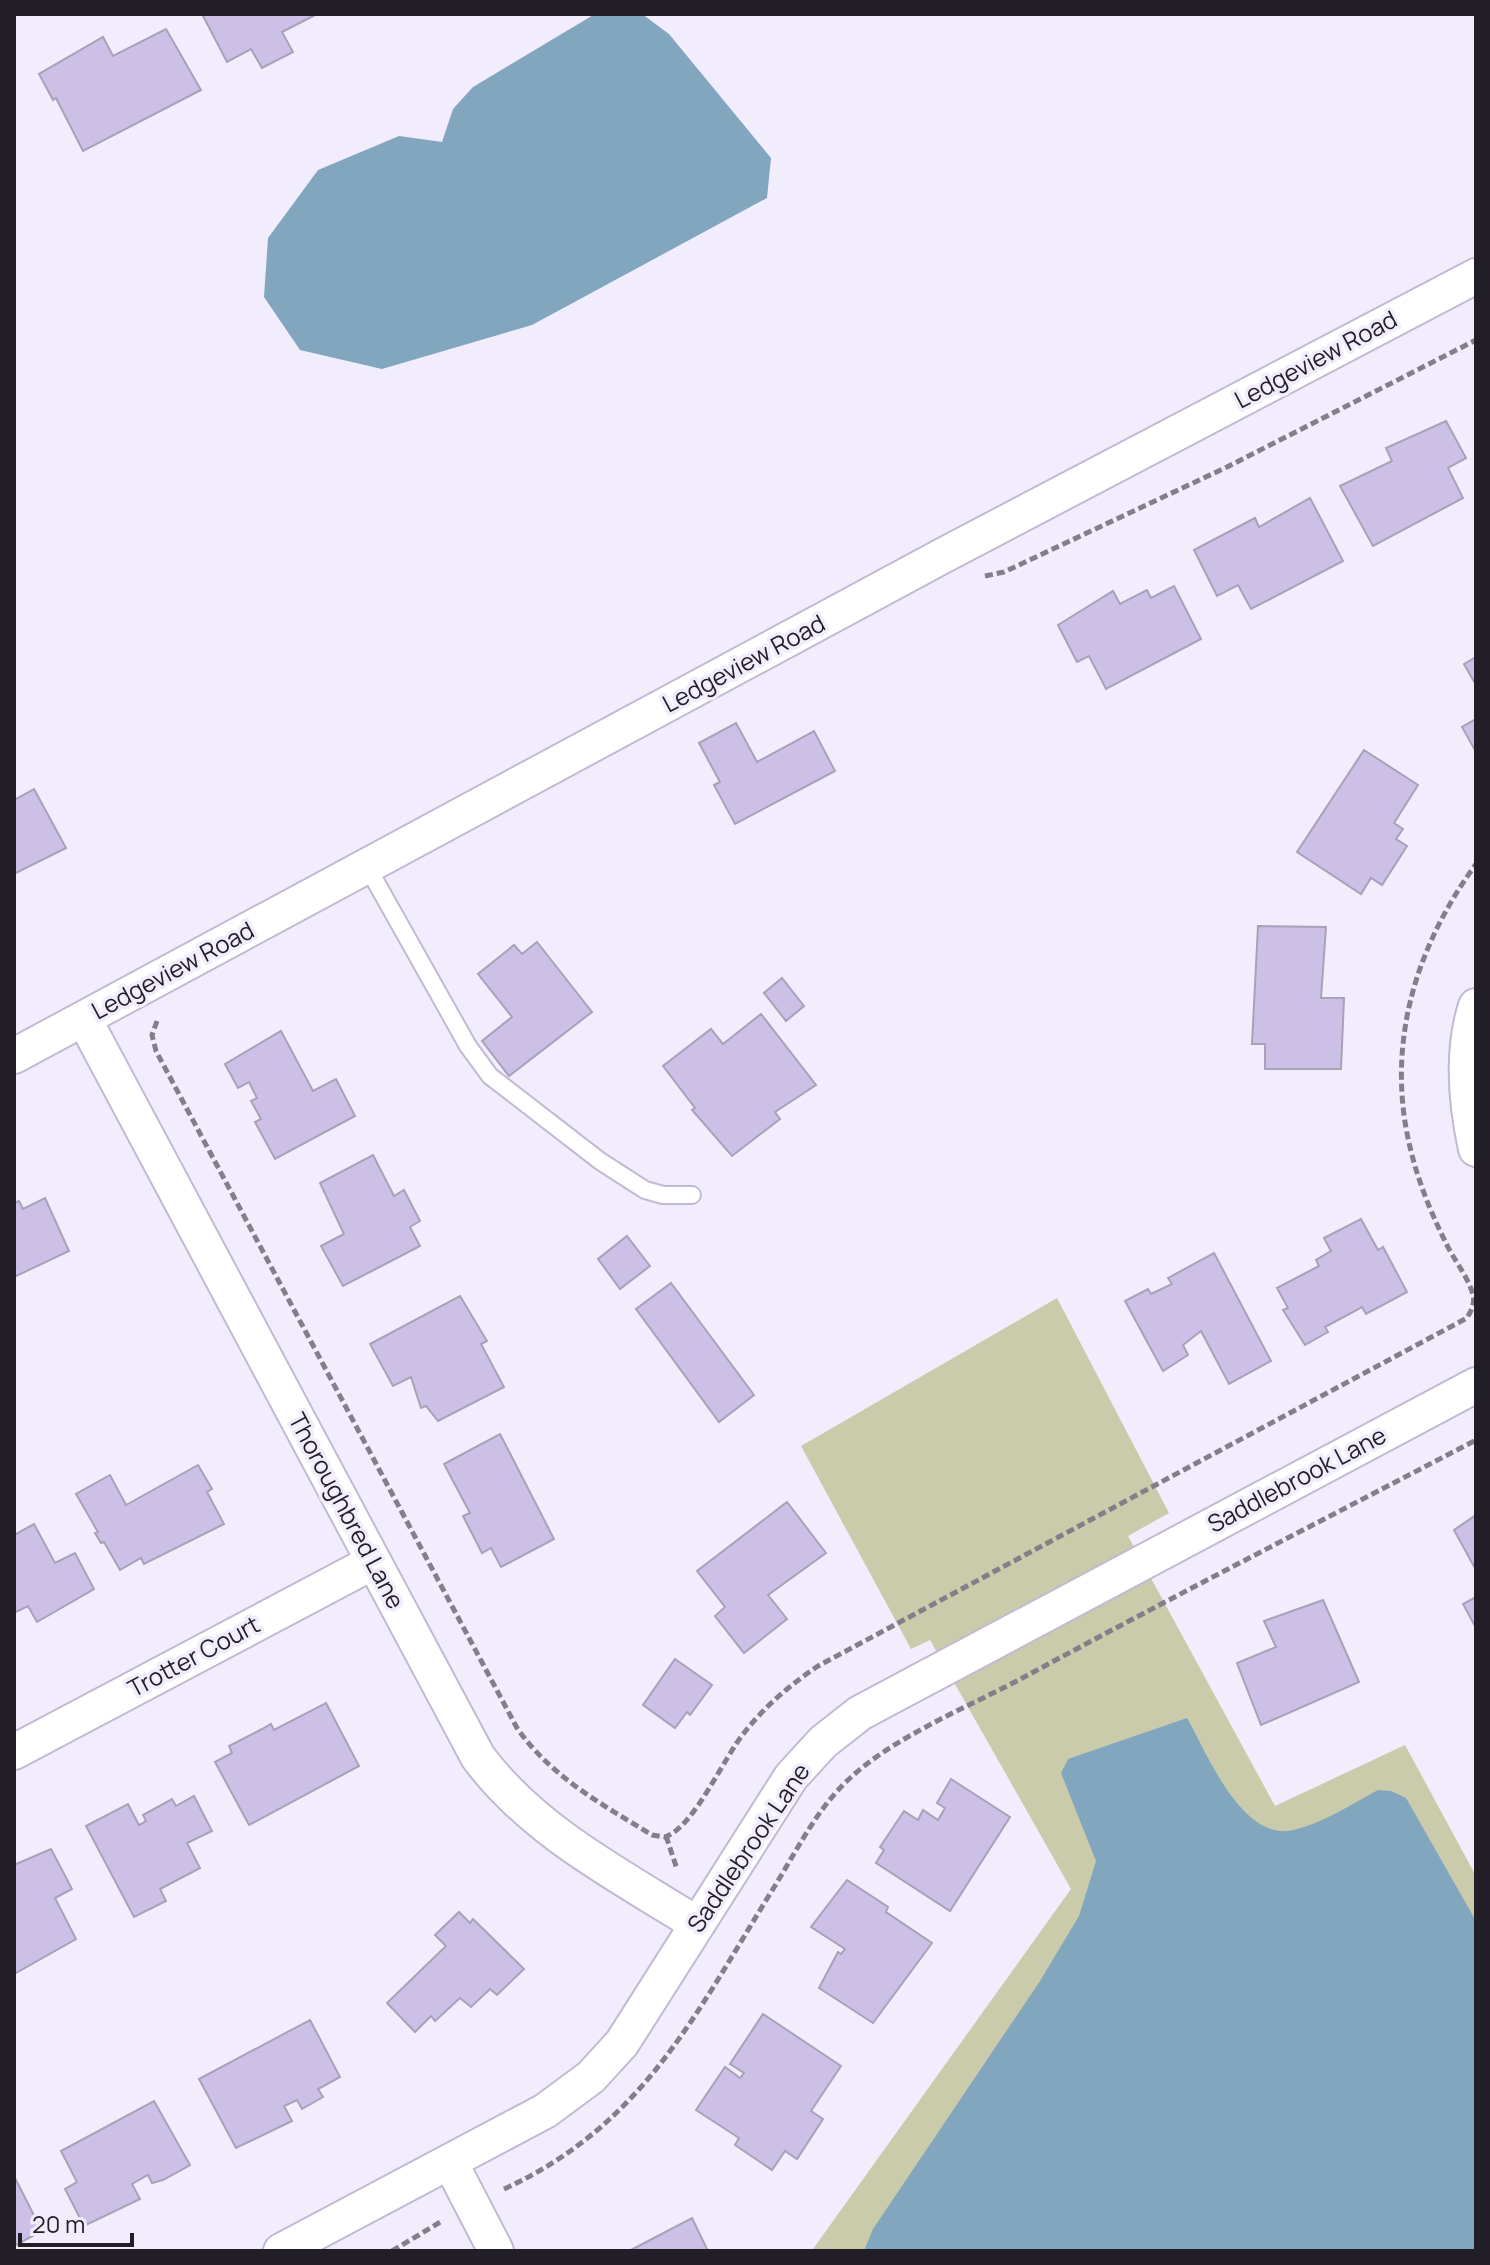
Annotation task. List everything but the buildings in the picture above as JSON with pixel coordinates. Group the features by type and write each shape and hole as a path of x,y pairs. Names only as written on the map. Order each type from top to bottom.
{"street":[{"name":"Ledgeview Road","path":"14,1056 946,554 1476,276"},
{"path":"1476,1006 1466,1067 1469,1116 1476,1149"},
{"name":"Thoroughbred Lane","path":"84,1019 478,1757 501,1787 542,1826 697,1924"},
{"name":"Saddlebrook Lane","path":"281,2251 545,2111 591,2077 622,2043 791,1777 823,1742 860,1713 1476,1385"},
{"name":"Trotter Court","path":"14,1752 373,1562"},
{"path":"450,2162 496,2251"}],"lane":[{"path":"368,868 468,1046 490,1076 600,1161 645,1190 663,1195 692,1195"}],"path":[{"path":"982,577 1004,572 1227,467 1476,340"},
{"path":"163,1016 153,1028 156,1051 517,1728 535,1752 577,1789 659,1837 679,1830 743,1734 776,1698 818,1666 1463,1322 1473,1313 1472,1294 1446,1244 1415,1167 1402,1083 1405,1020 1420,966 1443,913 1476,864"},
{"path":"392,2251 471,2203 528,2178 589,2138 628,2104 676,2043 818,1815 862,1768 904,1741 1476,1440"}],"green space":[{"path":"1057,1298 1169,1513 1128,1536 1275,1806 1405,1745 1476,1876 1476,2251 813,2249 1071,1889 930,1640 911,1649 801,1446"}],"water":[{"path":"595,14 642,14 669,34 771,158 767,198 532,325 382,369 300,350 264,297 268,238 318,170 399,136 442,142 453,109 473,87"},
{"path":"1187,1718 1216,1773 1243,1810 1258,1823 1275,1830 1294,1830 1316,1823 1378,1790 1391,1791 1406,1798 1476,1921 1476,2251 864,2251 873,2229 1040,1981 1079,1916 1096,1861 1061,1773 1068,1759"}]}
